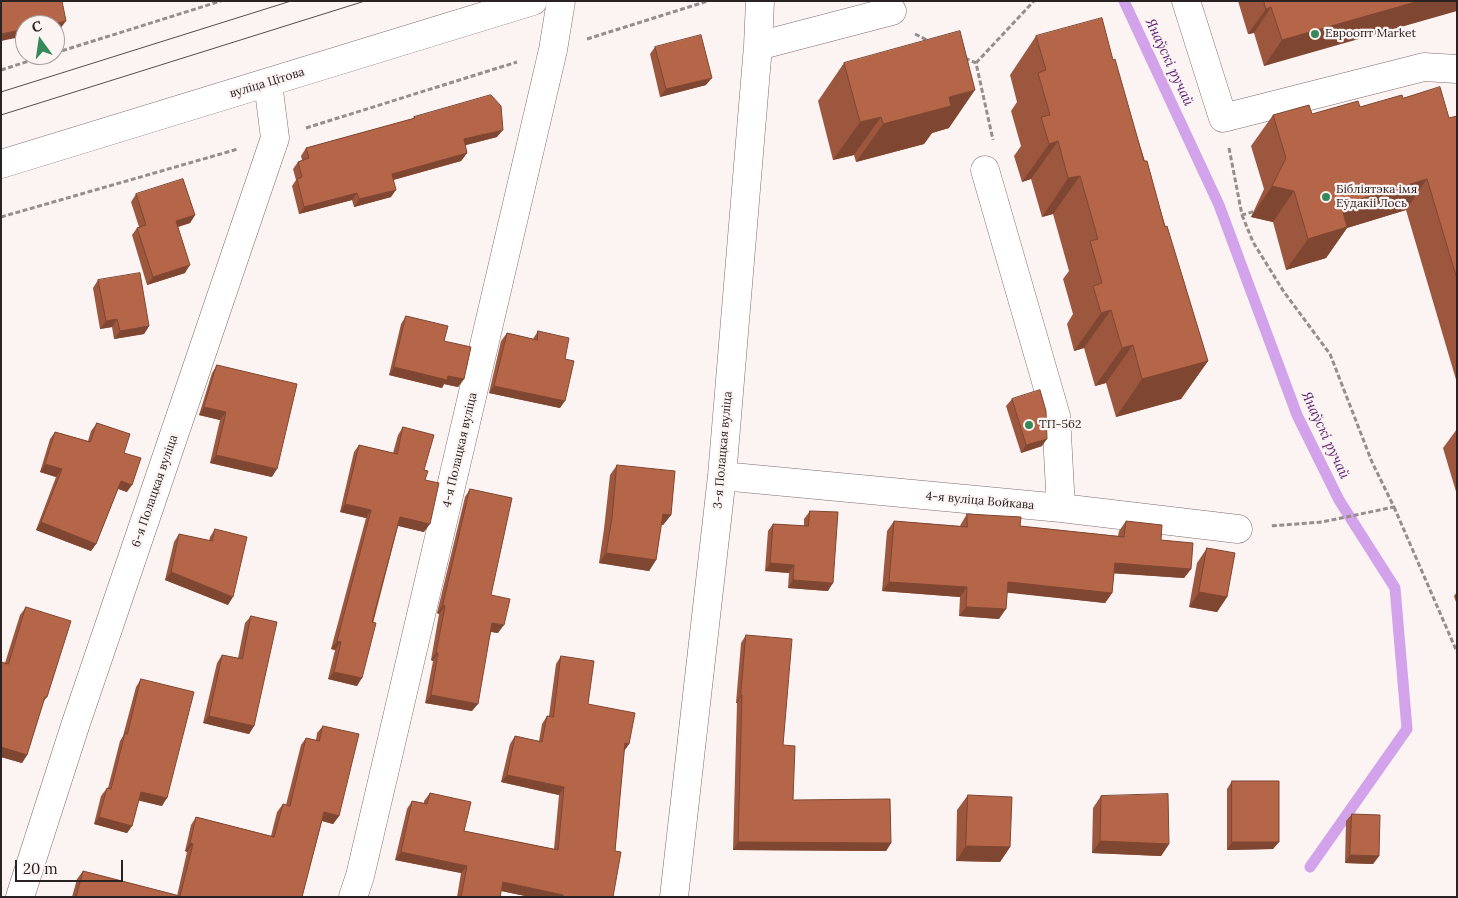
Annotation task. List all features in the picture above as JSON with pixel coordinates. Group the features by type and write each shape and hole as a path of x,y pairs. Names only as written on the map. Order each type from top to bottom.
{"street":[{"name":"вуліца Цітова","path":"1,164 533,1"},
{"name":"4-я Полацкая вуліца","path":"353,897 360,876 553,50 561,1"},
{"name":"3-я Полацкая вуліца","path":"674,897 722,476 758,46 760,1"},
{"path":"1186,1 1223,118 1424,67 1457,69"},
{"path":"758,46 892,11"},
{"name":"6-я Полацкая вуліца","path":"20,897 81,708 275,138 268,83"},
{"path":"985,170 1056,416 1061,508"},
{"name":"4-я вуліца Войкава","path":"722,476 1061,508 1238,529"}],"path":[{"path":"65,50 220,1"},
{"path":"1,217 275,138 708,1"},
{"path":"976,63 1034,1"},
{"path":"1,70 17,65"},
{"path":"1223,118 1242,215 1253,242 1284,292 1330,354 1372,462 1394,507 1457,652"},
{"path":"1242,215 1256,211"},
{"path":"1238,529 1322,522 1394,507"}],"building":[{"path":"1,1 62,1 65,15 15,15 15,31 1,34"},
{"path":"1264,1 1419,1 1282,40 1271,7 1266,9"},
{"path":"1102,18 1144,161 1147,161 1165,227 1167,226 1208,361 1142,379 1133,345 1122,348 1111,310 1101,313 1093,286 1102,283 1090,241 1098,239 1080,176 1068,178 1058,141 1049,144 1041,117 1050,115 1038,73 1046,70 1036,36"},
{"path":"960,31 975,90 949,97 951,106 883,124 881,117 860,122 844,63"},
{"path":"701,35 712,78 666,89 655,47"},
{"path":"1440,87 1449,118 1457,116 1457,279 1427,179 1341,205 1347,227 1308,239 1294,191 1272,186 1286,158 1273,115 1309,105 1312,114 1358,101 1360,107 1402,95 1403,98"},
{"path":"491,95 501,106 503,130 464,139 467,153 392,174 396,190 359,199 357,193 304,207 297,179 302,177 298,162 309,158 306,148"},
{"path":"183,179 195,215 176,221 190,265 153,277 137,228 146,225 136,194"},
{"path":"140,273 149,326 120,331 117,319 106,321 98,280"},
{"path":"406,316 448,326 444,341 471,347 464,379 448,376 447,380 394,367"},
{"path":"538,331 569,338 565,359 574,361 565,401 494,386 507,333 537,340"},
{"path":"217,365 297,384 277,469 216,455 226,412 204,407"},
{"name":"ТП-562","path":"1040,390 1046,411 1047,439 1026,445 1012,399"},
{"path":"97,423 130,434 124,453 141,458 132,485 121,481 96,544 41,522 62,469 45,464 55,432 90,442"},
{"path":"403,427 434,435 424,470 428,471 425,480 439,483 430,524 400,517 372,622 376,623 362,678 334,672 341,642 337,641 371,510 345,504 359,445 397,454"},
{"path":"617,465 675,471 671,515 663,514 656,560 606,553 612,518"},
{"path":"470,489 512,498 491,595 510,599 504,625 492,623 478,704 431,695 438,653 436,653 445,606 443,605"},
{"path":"810,511 838,512 833,583 793,580 794,565 770,563 773,524 808,526"},
{"path":"967,514 1021,517 1020,526 1124,537 1126,521 1162,525 1161,540 1193,543 1191,569 1115,563 1112,593 1008,582 1006,609 966,607 967,587 889,582 894,521 967,527"},
{"path":"215,529 247,537 233,597 171,572 179,534 212,541"},
{"path":"1207,548 1235,553 1227,597 1199,592"},
{"path":"26,607 71,621 27,755 1,747 1,662 8,664"},
{"path":"251,616 277,622 254,726 209,716 222,655 242,659"},
{"path":"746,635 792,639 783,745 795,746 793,800 890,799 891,843 738,842 741,695"},
{"path":"561,656 594,661 588,704 635,713 629,744 625,743 615,851 621,852 613,897 563,897 563,895 503,882 500,897 461,897 467,866 401,852 412,801 427,804 430,793 471,802 464,831 558,850 564,787 507,775 515,736 542,742 547,716 553,717"},
{"path":"141,679 194,692 167,798 141,792 132,826 99,817 107,788 111,789"},
{"path":"323,726 359,734 339,816 324,812 302,897 76,897 83,871 180,896 193,844 190,843 196,817 274,837 283,804 290,806 306,738 319,741"},
{"path":"1232,781 1279,781 1279,842 1232,842"},
{"path":"1168,794 1169,844 1100,841 1101,796"},
{"path":"968,795 1012,797 1010,847 966,846"},
{"path":"1352,814 1380,815 1379,856 1350,855"}],"waterway":[{"name":"Янаўскі ручай","path":"1124,1 1219,205 1297,415 1339,500 1395,588 1407,729 1310,867"}],"tram line":[{"path":"1,92 291,1"},
{"path":"1,115 365,1"}],"place":[{"name":"Евроопт Market","path":"1315,34"},
{"name":"Бібліятэка імя Еўдакіі Лось","path":"1326,197"},
{"name":"ТП-562","path":"1029,425"}]}
